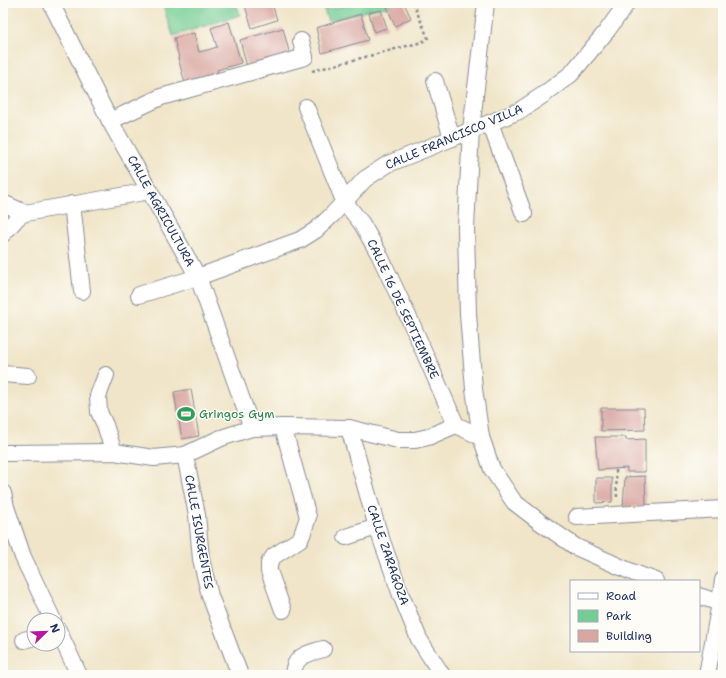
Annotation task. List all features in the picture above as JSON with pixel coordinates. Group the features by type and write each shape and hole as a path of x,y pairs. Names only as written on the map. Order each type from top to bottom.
{"street":[{"name":"CALLE AGRICULTURA","path":"51,3 110,120 198,277 252,428"},
{"path":"486,3 471,130 466,228 468,314 474,389 481,437 492,469 514,502 576,547 653,580"},
{"name":"CALLE FRANCISCO VILLA","path":"139,295 198,277 300,240 316,230 332,215 344,200 365,179 388,164 518,111 571,74 606,32 627,3"},
{"path":"110,120 161,97 305,57 301,41"},
{"path":"435,81 452,138"},
{"name":"CALLE 16 DE SEPTIEMBRE","path":"306,107 344,200 362,224 379,254 456,425"},
{"path":"490,123 524,214"},
{"path":"3,234 18,217 26,213 150,192"},
{"path":"3,203 26,213"},
{"path":"72,204 82,291"},
{"path":"3,374 28,376"},
{"path":"106,375 98,396 99,412 114,452"},
{"path":"3,453 114,452 154,458 185,455 220,438 252,428 349,428 398,440 415,440 428,437 456,425 481,437"},
{"path":"283,427 308,518 300,539 274,556 269,563 270,571 283,610"},
{"name":"CALLE ZARAGOZA","path":"349,428 377,527 401,595 419,639 442,675"},
{"name":"CALLE ISURGENTES","path":"185,455 197,515 202,559 210,596 240,675"},
{"path":"3,493 6,507 23,557 49,612"},
{"path":"577,517 723,509"},
{"path":"346,537 377,527"},
{"path":"707,675 723,580"},
{"path":"700,596 720,603"},
{"path":"66,647 79,675"},
{"path":"293,675 296,661 304,655 323,649"}],"path":[{"path":"306,73 422,42 428,38 413,3"},
{"path":"616,470 618,515"}],"green space":[{"path":"162,3 236,3 240,15 173,36"},
{"path":"350,3 390,3 391,5 328,21 324,10"}],"building":[{"path":"244,3 272,3 277,20 252,28"},
{"path":"283,3 298,3 284,7"},
{"path":"390,3 404,3 411,18 395,26 387,7 391,5"},
{"path":"381,10 387,28 374,32 369,13"},
{"path":"361,14 368,40 322,53 316,28"},
{"path":"229,22 241,63 217,70 218,75 185,83 174,38 194,33 199,52 211,49 217,47 211,28"},
{"path":"283,28 290,55 247,67 240,40"},
{"name":"Gringos Gym","path":"191,389 199,436 182,439 174,392"},
{"path":"601,408 644,408 645,430 601,431"},
{"path":"595,437 626,437 626,440 645,439 645,472 627,472 627,468 598,470"},
{"path":"645,476 646,507 623,507 625,477"},
{"path":"596,478 612,478 612,502 596,503"}],"place":[{"name":"Gringos Gym","path":"186,414"}]}
